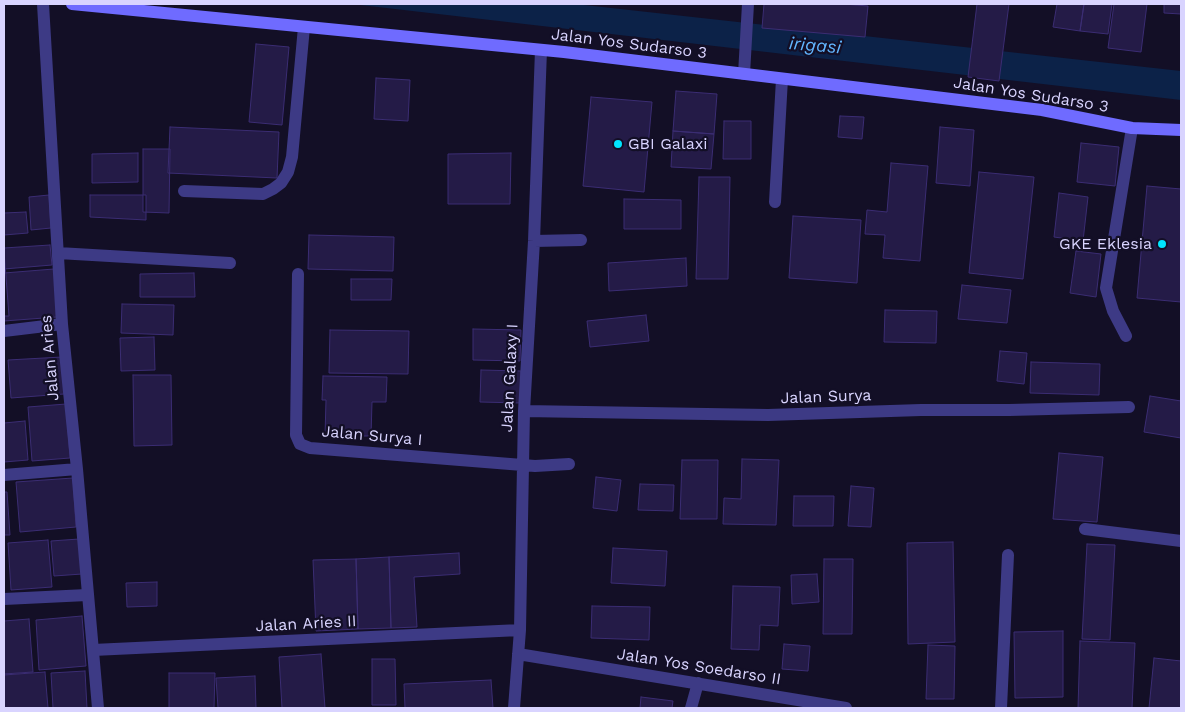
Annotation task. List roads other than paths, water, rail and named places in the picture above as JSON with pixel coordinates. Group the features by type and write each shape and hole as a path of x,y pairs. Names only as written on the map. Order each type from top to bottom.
{"street":[{"name":"Jalan Aries","path":"43,4 62,324 98,708"},
{"name":"Jalan Yos Sudarso 3","path":"72,4 139,6 304,27 744,71 782,79 1042,110 1132,128 1181,130"},
{"path":"744,71 748,4"},
{"path":"184,191 263,194 281,183 288,172 292,157 304,27"},
{"name":"Jalan Galaxy I","path":"514,708 523,655 520,630 529,465 536,411 540,240 552,51"},
{"path":"775,202 782,79"},
{"path":"1126,336 1112,311 1106,288 1132,128"},
{"path":"540,240 582,240"},
{"path":"58,253 230,263"},
{"name":"Jalan Surya I","path":"298,274 296,435 300,444 310,448 529,465"},
{"path":"4,331 62,324"},
{"name":"Jalan Surya","path":"536,411 768,415 921,410 1129,407"},
{"path":"529,465 551,466 569,464"},
{"path":"4,475 77,469"},
{"path":"1085,529 1181,541"},
{"path":"1001,708 1008,555"},
{"path":"4,599 87,595"},
{"name":"Jalan Aries II","path":"93,650 520,630"},
{"name":"Jalan Yos Soedarso II","path":"523,655 846,708"},
{"path":"692,708 698,684"}],"water":[{"name":"irigasi","path":"352,4 575,4 1181,71 1181,100"}],"place":[{"name":"GBI Galaxi","path":"618,144"},
{"name":"GKE Eklesia","path":"1162,244"}]}
